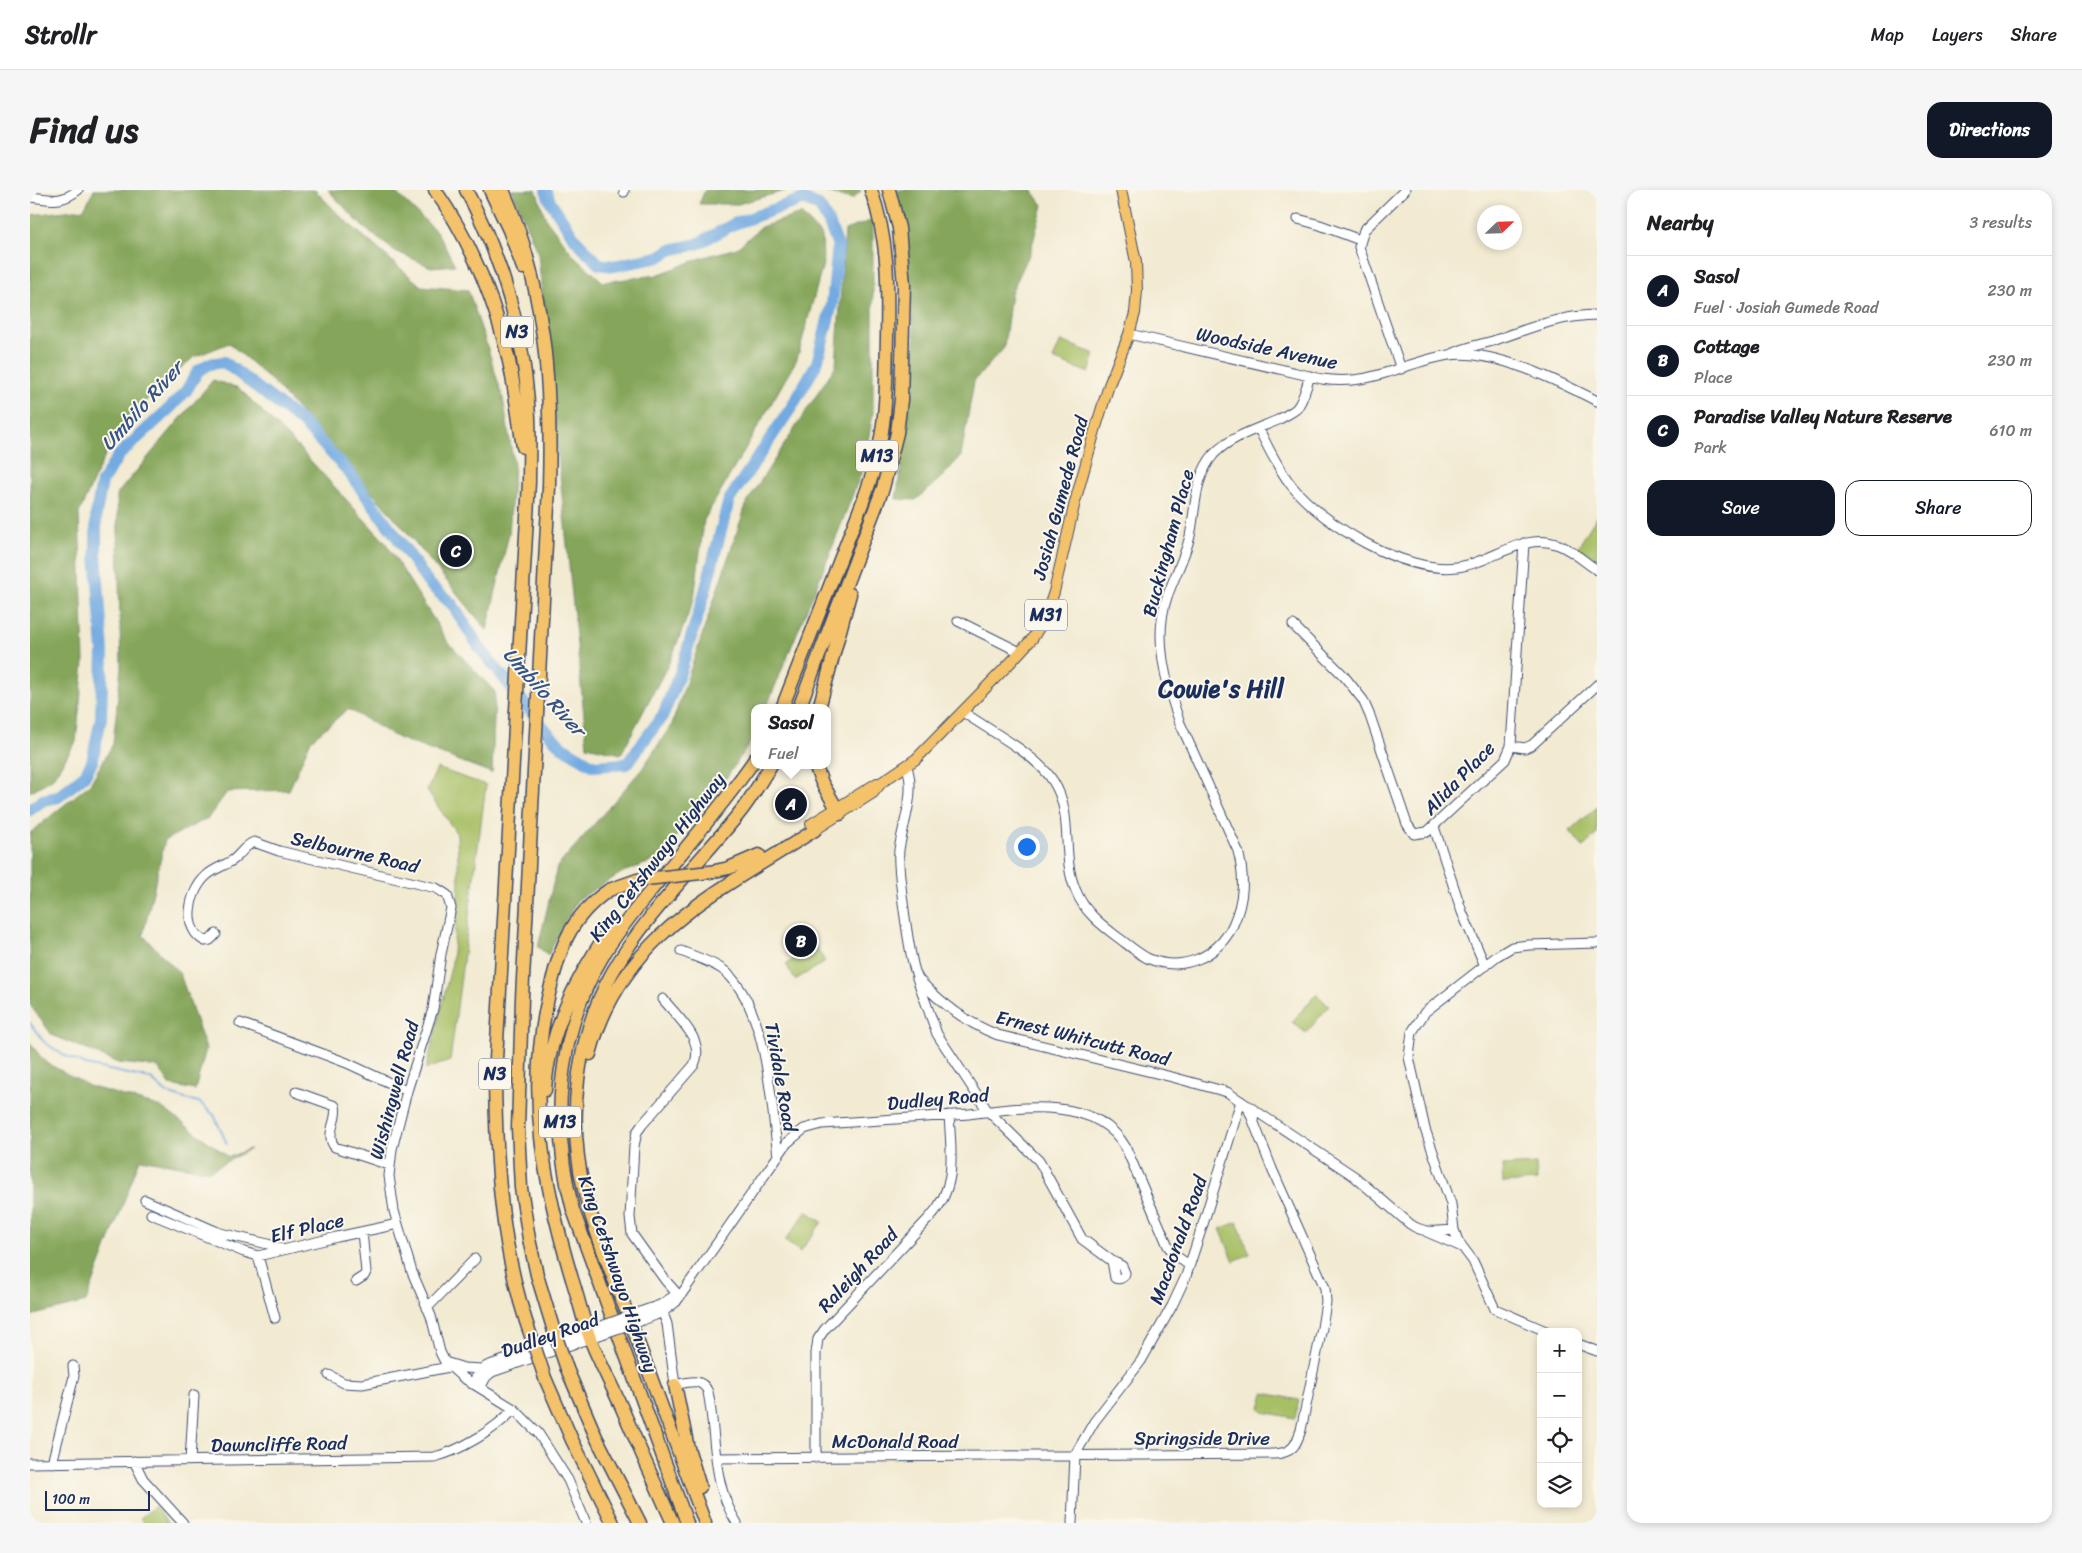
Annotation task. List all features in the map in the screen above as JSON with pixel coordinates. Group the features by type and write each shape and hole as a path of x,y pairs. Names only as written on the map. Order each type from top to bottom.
{"highway":[{"path":"435,190 459,228 489,292 508,358 529,482"},
{"name":"N3","path":"466,190 496,254 516,325 529,417 529,482 509,805 496,1068 497,1158 505,1237 518,1294 545,1378 572,1440 613,1523"},
{"name":"N3","path":"490,190 509,230 535,308 545,356 550,438 518,1100 521,1188 529,1239 553,1328 567,1369 596,1437 640,1523"},
{"path":"503,190 521,235 532,271 540,310 545,356"},
{"name":"M13","path":"784,704 863,501 875,467 880,444 886,397 887,260 884,234 871,190"},
{"name":"M13","path":"801,704 892,456 901,400 904,286 903,255 899,228 889,190"},
{"path":"820,704 852,587 858,552"},
{"name":"King Cetshwayo Highway","path":"687,1523 573,1210 563,1168 560,1125 562,1070 583,994 600,962 638,907 723,803 751,764"},
{"name":"King Cetshwayo Highway","path":"705,1523 600,1242 584,1191 576,1141 578,1086 582,1053 589,1029 612,974 634,940 742,809 768,769"},
{"path":"817,769 822,783 838,811"},
{"path":"544,1160 544,1105 548,1067 560,1020 572,991 618,918 697,828 723,803"},
{"path":"584,1191 580,1116 585,1076 599,1028 617,990 647,948 694,907 813,827"},
{"path":"674,1523 595,1332 556,1227 540,1137 538,1083 546,1009 564,943 573,925 593,901 610,890 638,880 710,872 743,863 813,827"},
{"path":"675,1385 688,1448 713,1523"}],"main road":[{"name":"Josiah Gumede Road","path":"813,827 838,811 869,786 882,782 907,767 1020,652 1032,639 1045,618 1054,592 1075,502 1096,427 1135,313 1137,277 1133,239 1121,190"}],"street":[{"path":"30,197 55,200 69,197 78,190"},
{"path":"1401,369 1359,247 1364,230 1405,190"},
{"path":"1298,219 1320,224 1360,240"},
{"path":"1450,355 1468,346 1490,342 1556,320 1583,315 1597,315"},
{"name":"Woodside Avenue","path":"1129,334 1310,376 1344,382 1362,379 1450,355 1471,355 1496,359 1560,382 1597,401"},
{"path":"1490,342 1496,359"},
{"name":"Buckingham Place","path":"963,712 1033,759 1053,780 1065,809 1068,864 1072,881 1085,908 1098,921 1138,953 1161,962 1182,964 1190,962 1204,957 1216,948 1226,938 1237,916 1242,898 1243,876 1238,851 1174,708 1164,663 1162,621 1167,598 1186,549 1199,482 1206,465 1225,444 1259,429 1296,408 1303,397 1310,376"},
{"path":"1259,429 1272,456 1292,485 1308,501 1327,517 1364,542 1396,557 1430,566 1458,567 1524,543 1542,541 1561,545 1597,570"},
{"name":"Alida Place","path":"1292,625 1344,676 1363,700 1374,725 1410,830 1418,835 1428,832 1505,760 1511,746 1524,543"},
{"path":"958,621 1020,652"},
{"path":"1511,746 1525,748 1532,745 1597,685"},
{"path":"907,767 910,790 899,851 899,870 917,977 937,1034 987,1110 1039,1161 1082,1239 1112,1261"},
{"path":"1434,827 1462,912 1485,966"},
{"name":"Selbourne Road","path":"216,934 210,940 205,941 197,936 194,931 190,913 194,892 205,876 232,861 246,846 254,842 279,851 436,888 447,895"},
{"name":"Wishingwell Road","path":"447,895 451,908 441,954 435,1003 407,1091 392,1149 390,1165 390,1188 398,1224 440,1352 447,1365"},
{"path":"1539,1328 1496,1309 1473,1262 1462,1247 1454,1230 1452,1211 1421,1114 1409,1057 1410,1038 1419,1019 1425,1012 1505,950 1521,945 1597,943"},
{"name":"Tividale Road","path":"681,951 724,971 731,978 752,1012 761,1038 778,1156"},
{"name":"Ernest Whitcutt Road","path":"917,977 951,1010 986,1031 1218,1088 1244,1103 1354,1176 1410,1224 1462,1247"},
{"path":"663,999 690,1033 696,1043 697,1054 694,1065 637,1132 634,1146 630,1217 634,1239 680,1293"},
{"path":"240,1023 347,1063 407,1091"},
{"path":"296,1092 335,1106 336,1113 330,1136 335,1147 390,1165"},
{"name":"Macdonald Road","path":"1075,1455 1094,1422 1149,1348 1172,1306 1189,1265 1244,1103"},
{"name":"Springside Drive","path":"1075,1455 1274,1454 1292,1450 1297,1444 1322,1328 1326,1302 1325,1288 1244,1103"},
{"name":"Dudley Road","path":"447,1365 482,1369 662,1309 680,1293 794,1136 812,1126 949,1115 987,1110 1060,1107 1076,1111 1114,1130 1126,1148 1168,1246 1176,1256 1189,1265"},
{"name":"Raleigh Road","path":"816,1458 816,1353 818,1340 825,1329 942,1202 947,1192 950,1177 949,1115"},
{"path":"145,1200 220,1233 268,1244 282,1250"},
{"path":"1429,1232 1442,1225 1452,1211"},
{"path":"151,1214 237,1250 258,1256"},
{"name":"Elf Place","path":"275,1318 258,1256 398,1224"},
{"path":"1429,1232 1454,1230"},
{"path":"356,1281 364,1276 366,1272 362,1232"},
{"path":"427,1308 474,1259"},
{"path":"662,1309 675,1385 696,1381 704,1384 707,1388 722,1492 737,1523"},
{"name":"Dudley Road","path":"476,1386 492,1372 595,1332"},
{"path":"1582,1345 1597,1351"},
{"path":"328,1375 344,1383 362,1384 447,1365 476,1386 514,1409 538,1433 568,1480 586,1523"},
{"path":"52,1462 74,1376 73,1366"},
{"name":"Dudley Road","path":"476,1386 482,1369"},
{"path":"190,1462 194,1394"},
{"name":"Dawncliffe Road","path":"30,1463 434,1457 446,1454 499,1423 514,1409"},
{"path":"1072,1523 1075,1455"},
{"name":"McDonald Road","path":"716,1458 1075,1455"},
{"path":"134,1461 143,1479 183,1523"}],"green space":[{"path":"94,190 315,190 340,216 421,286 468,290 503,398 514,466 509,533 487,630 400,524 273,382 229,343 194,357 164,382 115,433 79,513 84,662 76,742 52,779 30,792 30,215 84,209"},
{"path":"328,190 393,190 437,232 455,265 431,267 393,250 362,226"},
{"path":"512,190 536,190 546,219 573,255 603,282 657,275 704,257 737,248 761,227 801,214 822,236 823,264 797,359 704,520 694,599 671,659 621,754 587,746 538,254"},
{"path":"705,190 788,190 738,204 699,204"},
{"path":"823,190 861,191 853,199 834,195"},
{"path":"898,190 1032,190 1043,205 1030,253 1011,293 1004,348 974,381 961,456 944,475 916,500 896,499 906,434 915,342"},
{"path":"873,220 873,414 863,468 829,556 768,704 751,704 751,741 720,787 656,860 623,872 577,900 548,955 538,947 557,867 642,769 672,724 747,502 836,365 845,230"},
{"path":"1061,341 1095,354 1089,373 1053,359"},
{"path":"213,380 239,388 298,447 385,542 448,642 495,692 492,773 398,738 348,709 311,740 289,790 227,792 208,818 165,840 143,935 180,974 206,1049 195,1090 170,1085 158,1067 118,1063 52,1035 30,1005 30,833 90,784 113,744 121,667 117,494"},
{"path":"1597,516 1597,566 1575,552"},
{"path":"437,768 486,785 450,1061 426,1069 452,963 459,884 457,834 427,791"},
{"path":"1597,807 1597,834 1583,847 1570,831"},
{"path":"816,946 825,962 795,980 786,964"},
{"path":"1316,994 1329,1006 1306,1033 1292,1022"},
{"path":"30,1043 45,1062 89,1086 161,1107 229,1157 250,1149 209,1171 140,1159 86,1302 30,1316"},
{"path":"1536,1164 1537,1181 1503,1183 1502,1166"},
{"path":"807,1211 822,1222 800,1252 785,1241"},
{"path":"1237,1222 1250,1254 1234,1261 1220,1229"},
{"path":"1264,1393 1299,1400 1295,1418 1263,1412 1260,1408"},
{"path":"155,1506 168,1523 144,1523 140,1518"}],"waterway":[{"name":"Umbilo River","path":"30,810 43,800 58,797 84,776 92,762 101,718 103,652 96,554 96,514 102,482 119,455 171,407 186,391 198,371 209,364 224,362 302,422 347,470 429,584 452,604 479,647 549,734 562,747 594,766 627,764 663,715 680,673 703,599 729,500 791,408 817,363 832,304 838,246 829,223 819,206 803,199 734,224 697,244 670,250 659,257 614,266 599,264 575,239 550,201 546,190"},
{"path":"30,1023 44,1042 63,1055 86,1065 151,1079 167,1093 199,1102 214,1115 227,1144"}],"place":[{"name":"Paradise Valley Nature Reserve","path":"456,551"},
{"name":"Sasol","path":"791,804"},
{"name":"Cottage","path":"801,941"}],"district":[{"name":"Cowie's Hill","path":"1221,689"}]}
